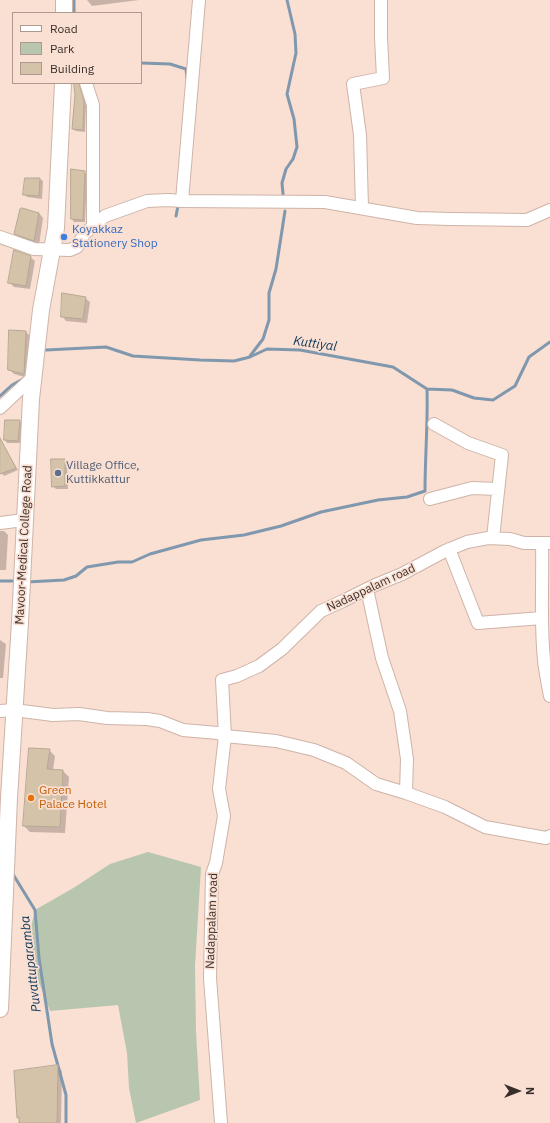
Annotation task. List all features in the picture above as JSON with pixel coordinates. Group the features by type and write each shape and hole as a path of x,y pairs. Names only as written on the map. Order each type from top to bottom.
{"main road":[{"path":"64,0 64,12"},
{"name":"Mavoor-Medical College Road","path":"0,1009 8,806 7,711 20,622 24,520 33,377 41,310 56,228 63,84"}],"street":[{"path":"182,201 199,0"},
{"path":"362,208 360,135 353,84 383,78 381,0"},
{"path":"86,84 93,106 93,226"},
{"path":"0,237 34,248 70,250 77,248 84,234 105,216 146,201 325,202 417,218 527,220 550,210"},
{"path":"0,408 33,377"},
{"path":"434,424 468,443 502,455 493,538"},
{"path":"430,499 472,488 498,489"},
{"path":"0,523 24,520"},
{"name":"Nadappalam road","path":"221,1123 210,978 212,874 216,863 224,816 219,789 225,736 222,680 237,676 259,666 282,649 320,611 344,602 367,589 402,574 449,549 467,542 488,538 510,539 524,543 546,543"},
{"path":"546,543 542,618 544,661 550,696"},
{"path":"449,549 478,623 542,618"},
{"path":"367,589 382,658 400,711 407,759 406,793"},
{"path":"7,711 53,715 80,714 113,718 147,719 160,721 183,730 218,732 225,736 276,741 314,750 346,763 376,784 445,807 485,827 546,838 550,836"}],"green space":[{"path":"148,852 201,867 195,966 196,1032 200,1100 136,1123 129,1088 127,1053 118,1005 50,1011 26,949 35,910 75,887 110,864"}],"building":[{"path":"74,84 79,84 84,101 83,130 72,129 75,95"},
{"path":"71,169 85,171 83,220 71,219"},
{"path":"25,178 40,178 39,196 23,195"},
{"path":"22,208 39,213 34,241 14,234 20,209"},
{"path":"14,250 31,256 26,286 8,283"},
{"path":"62,293 86,297 83,319 61,317"},
{"path":"9,330 26,331 24,374 8,370"},
{"path":"5,420 20,420 18,441 4,440"},
{"path":"0,438 16,468 0,474"},
{"name":"Village Office, Kuttikkattur","path":"51,459 65,459 65,486 52,487"},
{"path":"29,748 50,749 47,769 63,770 60,827 23,826"},
{"path":"58,1065 57,1123 19,1123 19,1117 17,1118 14,1071"}],"waterway":[{"path":"74,0 74,12"},
{"path":"283,194 282,183 286,169 293,159 297,147 294,119 287,94 296,53 295,34 287,0"},
{"path":"142,63 170,64 186,69 187,78"},
{"path":"176,216 178,206"},
{"path":"250,356 263,339 269,320 269,293 276,269 285,211"},
{"name":"Kuttiyal","path":"46,350 106,347 133,356 234,361 250,357 267,349 300,350 393,367 427,389 452,390 474,398 493,400 515,386 529,357 550,342"},
{"path":"0,396 12,385 23,379"},
{"path":"27,582 64,580 76,576 87,567 118,562 132,562 150,554 201,540 244,535 281,526 321,512 378,500 407,497 425,491 427,389"},
{"name":"Puvattuparamba","path":"0,581 13,581"},
{"name":"Puvattuparamba","path":"11,871 35,910 39,958 52,1044 66,1095 66,1123"}],"place":[{"name":"Koyakkaz Stationery Shop","path":"64,237"},
{"name":"Village Office, Kuttikkattur","path":"58,473"},
{"name":"Green Palace Hotel","path":"31,798"}]}
